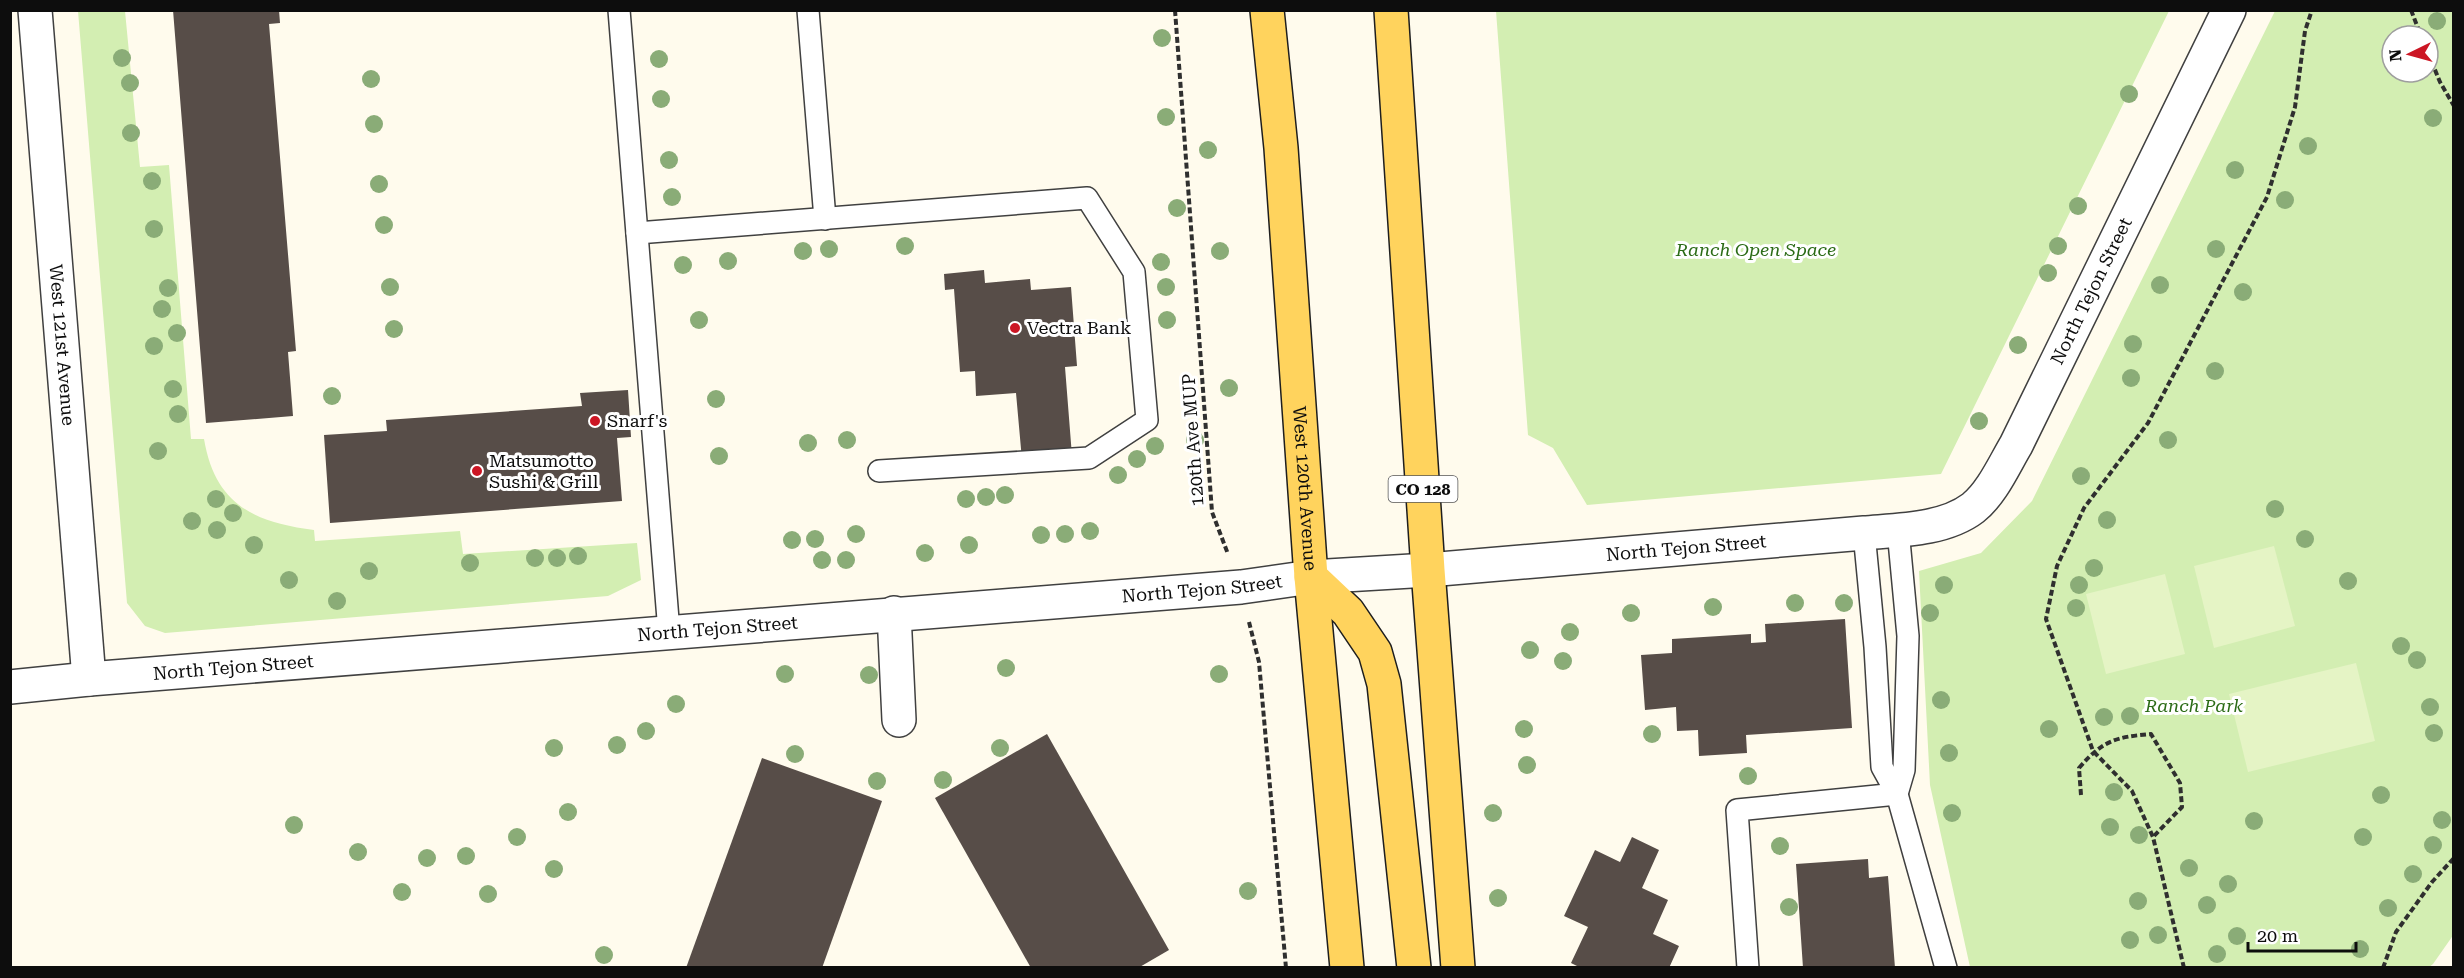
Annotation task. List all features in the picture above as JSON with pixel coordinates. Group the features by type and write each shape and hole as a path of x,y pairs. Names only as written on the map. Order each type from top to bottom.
{"main road":[{"name":"West 120th Avenue","path":"1267,10 1281,148 1311,577 1347,968"},
{"name":"CO 128","path":"1391,10 1428,570 1458,968"},
{"path":"1311,577 1348,612 1375,652 1384,684 1414,968"}],"street":[{"name":"West 121st Avenue","path":"35,10 89,679"},
{"name":"North Tejon Street","path":"10,687 894,613 1241,587 1311,577 1428,570 1898,530 1950,520 1973,508 1985,495 2016,446 2229,10"},
{"path":"894,613 899,720"}],"lane":[{"path":"619,10 669,632"},
{"path":"808,10 825,219"},
{"path":"637,233 1087,198 1134,272 1147,420 1089,458 879,471"},
{"path":"1897,794 1904,770 1908,636 1898,530"},
{"path":"1864,533 1875,647 1882,767 1897,794 1946,968"},
{"path":"1748,968 1737,810 1897,794"}],"path":[{"name":"120th Ave MUP","path":"1175,10 1212,512 1241,587 1259,662 1286,968"},
{"path":"2184,968 2153,837 2132,791 2093,751 2046,619 2057,566 2084,508 2148,423 2267,197 2295,107 2305,31 2312,10"},
{"path":"2440,82 2454,106"},
{"path":"2082,795 2079,768 2093,751 2120,736 2151,734 2180,783 2182,807 2153,837"},
{"path":"2383,968 2396,932 2432,882 2454,858"}],"green space":[{"name":"Ranch Open Space","path":"1496,10 2169,11 1941,474 1587,505 1553,448 1528,435"},
{"path":"78,11 125,11 140,167 169,165 191,439 204,439 209,461 217,480 228,494 240,506 255,515 273,522 314,530 315,541 460,531 463,554 637,543 641,580 608,596 165,633 145,626 127,603"},
{"name":"Ranch Park","path":"2275,11 2453,11 2454,934 2433,964 2428,968 1970,967 1930,785 1919,571 1981,553 2032,501"},
{"path":"2274,546 2295,626 2214,648 2194,566"},
{"path":"2165,574 2185,654 2106,674 2086,594"},
{"path":"2356,663 2375,741 2248,772 2229,694"}],"building":[{"path":"173,10 279,10 280,23 269,24 296,351 288,352 293,416 206,423"},
{"name":"Vectra Bank","path":"984,270 985,283 1030,279 1031,290 1071,287 1077,366 1065,367 1072,456 1022,460 1016,393 976,396 975,371 960,372 954,289 945,290 944,274"},
{"path":"628,390 631,437 617,438 622,501 330,523 324,435 387,431 386,420 582,406 580,393"},
{"path":"1845,619 1852,728 1746,735 1747,753 1699,756 1698,730 1677,731 1676,707 1645,710 1641,655 1672,653 1672,639 1751,634 1751,643 1766,642 1765,624"},
{"path":"1047,734 1169,950 1138,968 1031,968 935,798"},
{"path":"762,758 882,801 822,968 686,968"},
{"path":"1632,837 1659,850 1642,888 1668,900 1653,934 1679,946 1669,968 1581,968 1571,963 1588,927 1564,916 1595,850 1620,862"},
{"path":"1868,859 1869,878 1888,876 1895,968 1803,968 1796,864"}],"place":[{"name":"Vectra Bank","path":"1015,328"},
{"name":"Snarf's","path":"595,421"},
{"name":"Matsumotto Sushi & Grill","path":"477,471"}]}
